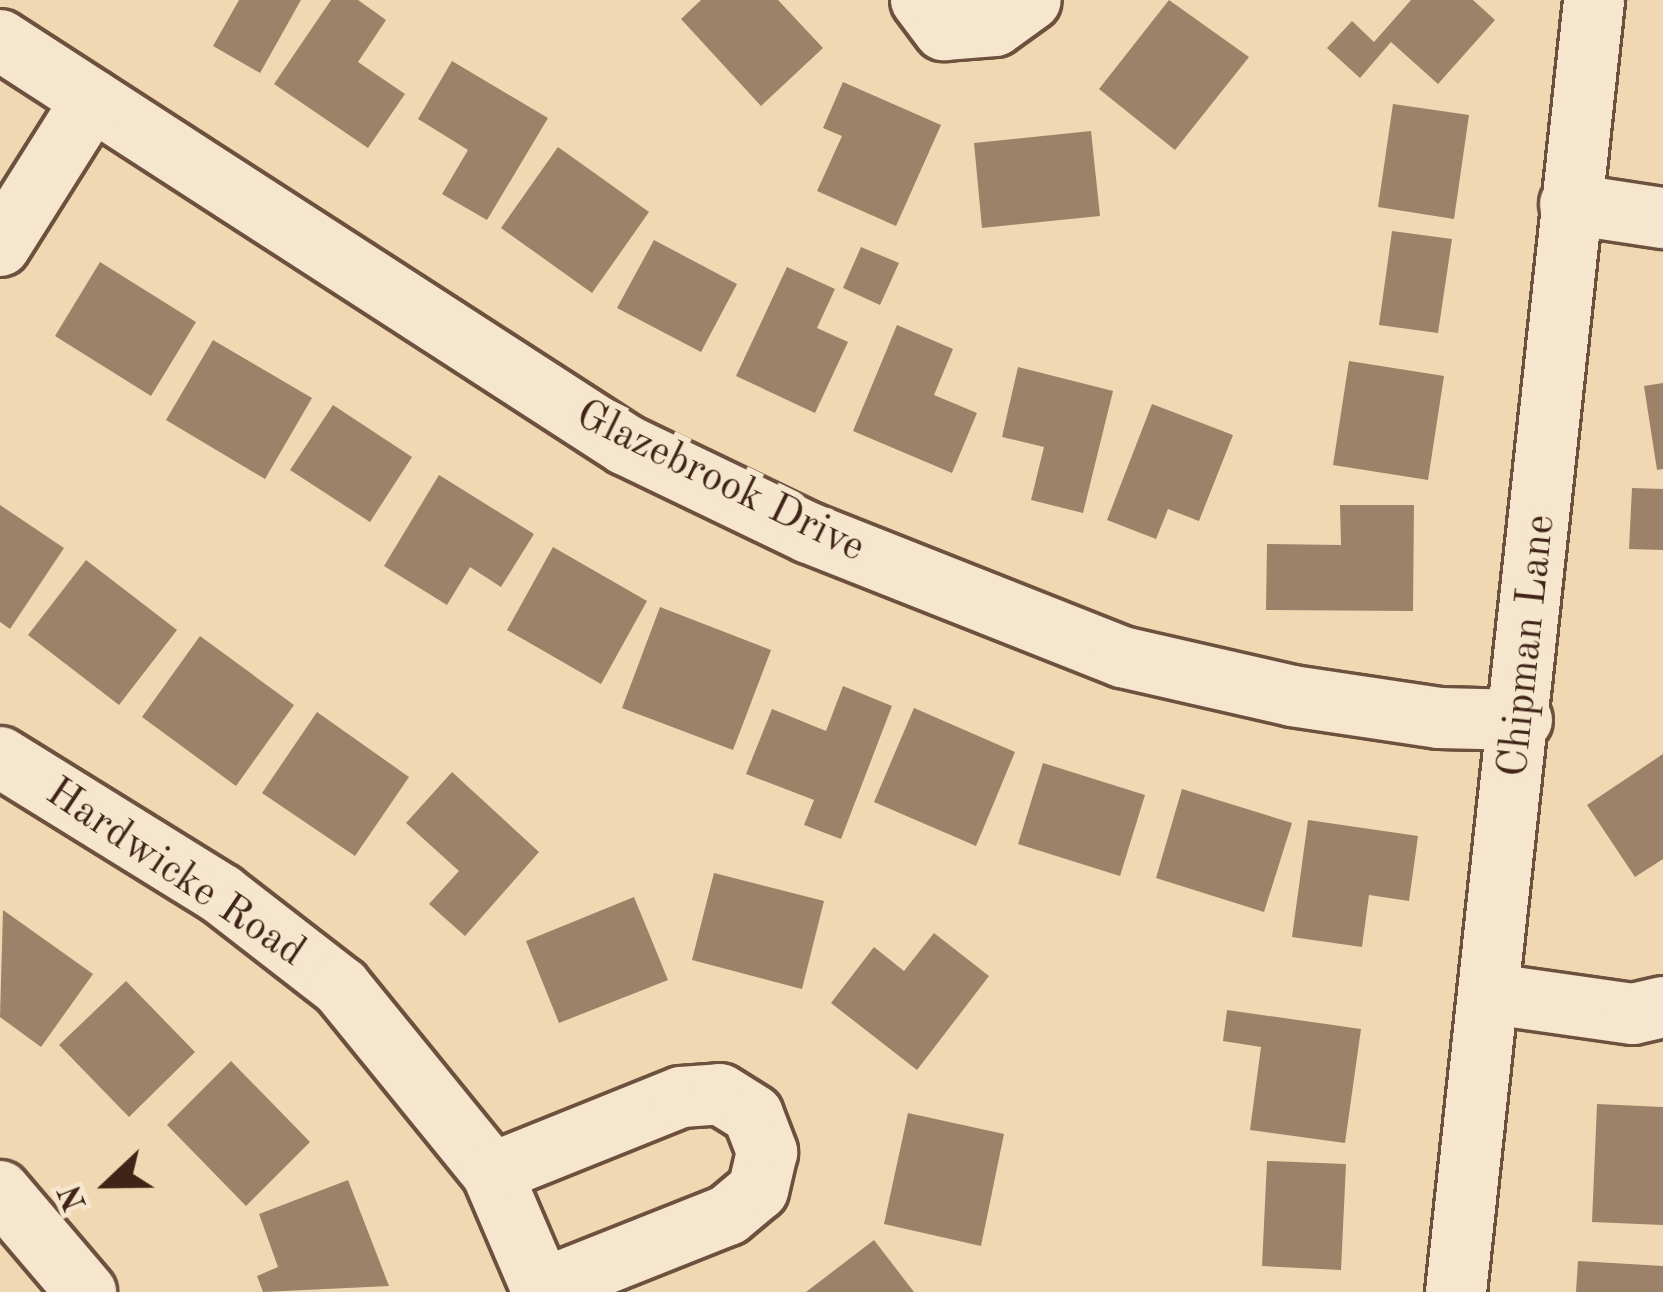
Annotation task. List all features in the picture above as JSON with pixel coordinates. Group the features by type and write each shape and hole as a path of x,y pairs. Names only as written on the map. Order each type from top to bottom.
{"street":[{"path":"921,0 944,30 995,26 1031,0"},
{"name":"Chipman Lane","path":"1456,1292 1522,720 1594,0"},
{"name":"Glazebrook Drive","path":"0,40 626,445 809,533 1122,657 1292,696 1439,718 1522,720"},
{"path":"0,246 92,100"},
{"path":"1570,204 1663,218"},
{"name":"Hardwicke Road","path":"0,757 221,894 341,987 492,1173 542,1291"},
{"path":"1492,994 1633,1014 1663,1006"},
{"path":"492,1173 681,1097 720,1094 753,1115 767,1152 758,1190 728,1215 542,1291"},
{"path":"0,1191 86,1292"}],"building":[{"path":"239,0 301,0 260,73 213,46"},
{"path":"331,0 358,0 386,20 358,62 405,94 368,148 274,84"},
{"path":"701,0 778,0 823,48 761,106 681,19"},
{"path":"1169,0 1249,57 1175,150 1099,89"},
{"path":"1411,0 1473,0 1495,20 1438,84 1391,42 1360,78 1327,48 1352,21 1374,42"},
{"path":"452,61 548,118 487,220 442,194 468,150 418,119"},
{"path":"843,82 941,125 896,226 817,191 842,136 823,128"},
{"path":"1393,104 1469,115 1454,219 1378,207"},
{"path":"1091,131 1100,216 982,228 974,143"},
{"path":"558,147 649,212 592,293 501,228"},
{"path":"1392,231 1452,239 1438,333 1379,325"},
{"path":"654,240 737,284 701,352 617,308"},
{"path":"861,247 899,263 880,305 843,288"},
{"path":"100,262 196,322 151,396 55,336"},
{"path":"787,267 835,289 817,328 848,342 815,413 736,376"},
{"path":"897,325 953,349 934,395 977,413 952,473 853,431"},
{"path":"213,340 312,398 265,479 166,420"},
{"path":"1349,361 1444,376 1428,480 1333,465"},
{"path":"1018,367 1113,391 1083,513 1031,500 1044,447 1002,437"},
{"path":"1663,383 1663,469 1657,470 1644,386"},
{"path":"1152,404 1233,435 1199,521 1168,509 1156,539 1107,520"},
{"path":"333,405 412,457 370,522 290,470"},
{"path":"439,475 534,534 501,587 470,567 447,605 384,566"},
{"path":"1632,488 1663,489 1663,550 1629,549"},
{"path":"0,505 64,548 10,629 0,622"},
{"path":"1340,505 1414,505 1413,611 1266,610 1267,544 1341,545"},
{"path":"553,547 647,601 601,684 507,630"},
{"path":"86,560 177,630 119,705 28,635"},
{"path":"660,607 771,650 733,750 622,708"},
{"path":"200,636 294,705 236,786 142,717"},
{"path":"843,686 892,706 841,839 804,825 814,800 746,774 772,709 826,731"},
{"path":"914,708 1015,752 976,846 874,802"},
{"path":"317,712 409,777 355,856 262,793"},
{"path":"1663,754 1663,859 1635,877 1587,805"},
{"path":"1043,763 1145,795 1120,876 1018,844"},
{"path":"452,772 539,852 465,936 429,904 459,871 406,823"},
{"path":"1182,789 1292,823 1264,912 1156,878"},
{"path":"1308,820 1418,836 1409,901 1369,895 1362,947 1292,937"},
{"path":"714,873 824,901 802,989 692,960"},
{"path":"634,897 668,980 559,1023 526,941"},
{"path":"3,910 93,974 41,1047 0,1017"},
{"path":"934,933 989,976 917,1070 831,1003 874,947 904,971"},
{"path":"126,981 195,1052 129,1117 59,1045"},
{"path":"1227,1010 1361,1029 1345,1143 1250,1130 1261,1047 1223,1041"},
{"path":"231,1061 310,1142 246,1206 167,1125"},
{"path":"1597,1104 1663,1107 1663,1225 1592,1222"},
{"path":"908,1113 1004,1134 981,1246 884,1224"},
{"path":"1267,1161 1346,1164 1341,1270 1262,1266"},
{"path":"348,1180 389,1286 263,1292 257,1276 278,1267 259,1214"},
{"path":"874,1240 914,1292 806,1292"},
{"path":"1578,1261 1663,1266 1663,1292 1576,1292"}]}
